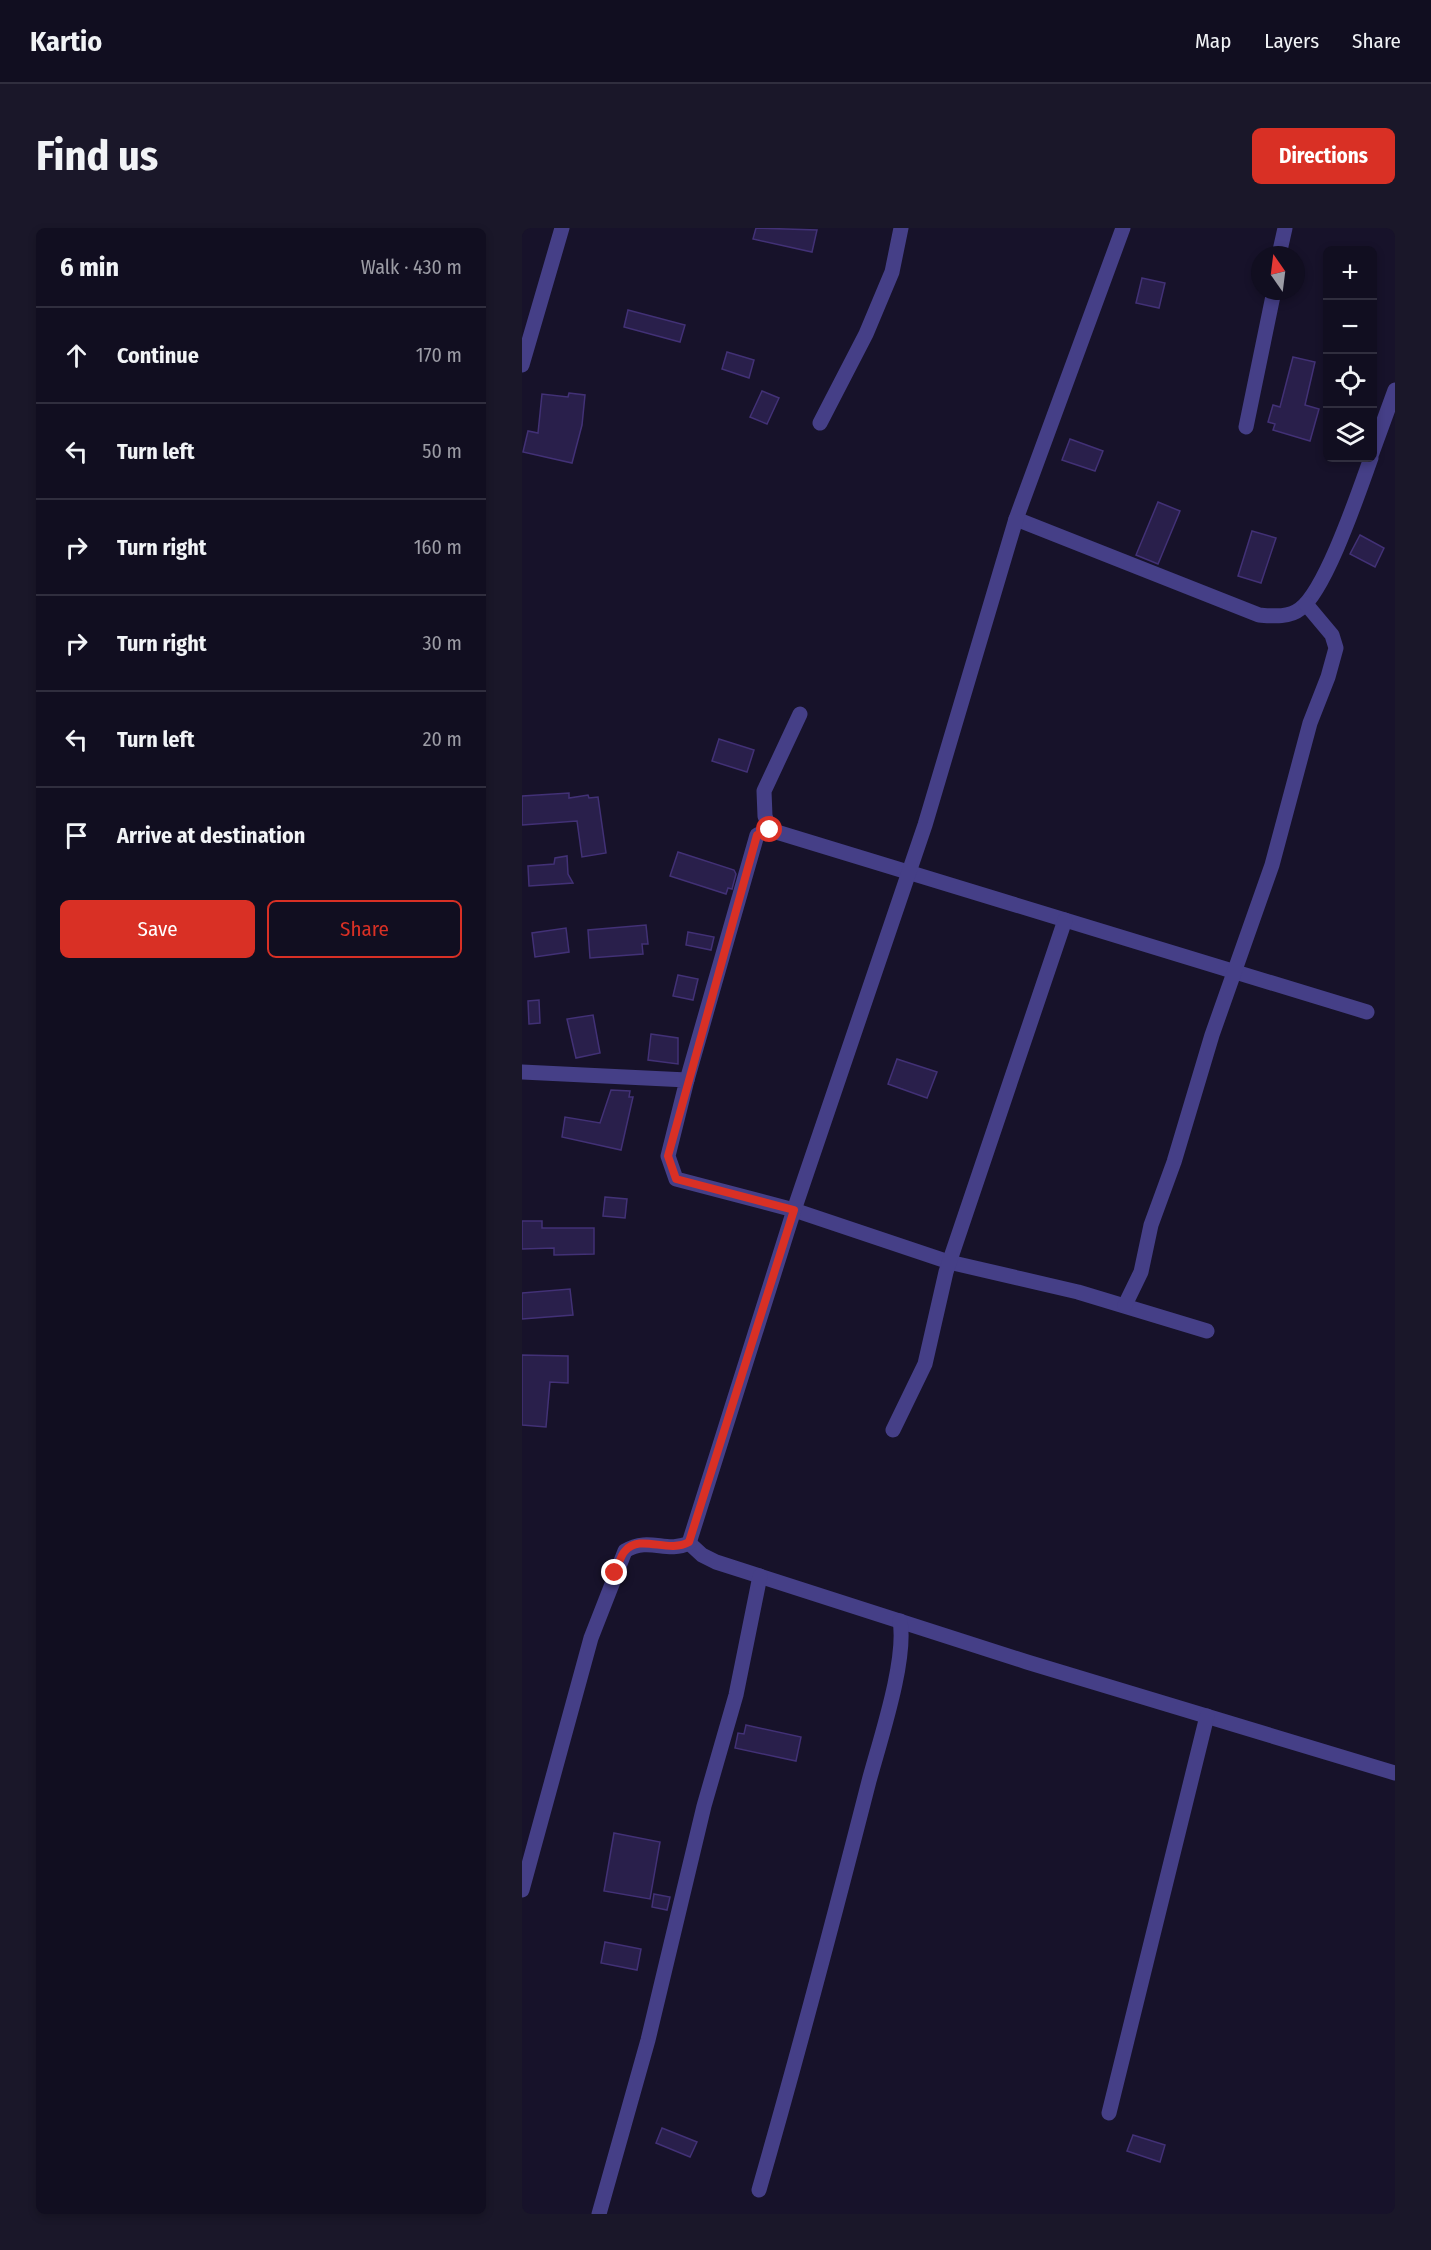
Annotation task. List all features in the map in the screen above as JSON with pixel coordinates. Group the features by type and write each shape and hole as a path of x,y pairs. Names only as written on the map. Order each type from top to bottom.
{"street":[{"path":"522,365 562,228"},
{"path":"820,423 866,334 892,272 901,228"},
{"path":"522,1890 591,1638 625,1551 644,1542 670,1548 680,1547 689,1542 794,1210 908,874 1016,519 1123,228"},
{"path":"1282,246 1285,228"},
{"path":"1246,427 1272,300"},
{"path":"1377,439 1395,390"},
{"path":"1016,519 1259,615 1279,616 1298,611 1313,597 1350,516 1370,462"},
{"path":"1125,1305 1141,1272 1151,1225 1174,1162 1212,1035 1272,865 1310,723 1328,677 1336,648 1332,635 1306,604"},
{"path":"770,830 765,816 764,791 800,714"},
{"path":"1207,1331 1125,1305 949,1262 794,1210 676,1179 668,1156 687,1080 757,835 770,830 908,874 1235,970 1367,1012"},
{"path":"893,1430 925,1364 949,1262 1065,920"},
{"path":"522,1072 687,1080"},
{"path":"689,1542 702,1555 760,1576 1395,1773"},
{"path":"599,2214 648,2040 704,1806 736,1695 760,1576"},
{"path":"759,2190 800,2048 878,1747 902,1648 900,1621"},
{"path":"1109,2113 1207,1716"}],"building":[{"path":"756,228 817,230 812,252 753,239"},
{"path":"1142,278 1165,283 1159,308 1136,303"},
{"path":"628,310 685,325 680,342 624,327"},
{"path":"727,352 754,360 749,378 722,369"},
{"path":"1293,357 1315,362 1305,405 1319,409 1310,441 1273,430 1275,424 1268,422 1273,405 1280,407"},
{"path":"762,391 779,398 767,424 750,417"},
{"path":"569,393 585,395 582,425 572,463 523,452 528,431 538,433 542,394 568,397"},
{"path":"1070,439 1103,451 1095,471 1062,460"},
{"path":"1158,502 1180,511 1158,564 1136,555"},
{"path":"1252,531 1276,538 1261,583 1238,576"},
{"path":"1360,535 1384,548 1375,567 1350,554"},
{"path":"719,739 754,750 747,772 712,761"},
{"path":"569,793 569,798 588,795 589,798 598,797 606,853 582,857 577,821 522,825 522,796"},
{"path":"678,852 734,870 736,874 732,889 728,888 726,894 670,876"},
{"path":"567,856 568,874 573,883 529,886 528,866 554,864 555,858"},
{"path":"646,925 648,944 642,944 643,954 590,958 588,930"},
{"path":"566,928 569,952 535,957 532,933"},
{"path":"688,932 714,937 711,950 686,945"},
{"path":"678,975 698,979 693,1000 673,996"},
{"path":"539,1000 540,1023 529,1024 528,1001"},
{"path":"593,1015 600,1053 576,1058 567,1019"},
{"path":"651,1034 678,1038 678,1064 648,1060"},
{"path":"897,1059 937,1072 927,1098 888,1084"},
{"path":"611,1090 630,1091 629,1097 633,1097 621,1150 562,1137 565,1117 600,1123"},
{"path":"605,1197 627,1199 625,1218 603,1216"},
{"path":"522,1221 542,1221 542,1228 594,1228 594,1254 554,1255 554,1248 522,1249"},
{"path":"570,1289 573,1315 522,1319 522,1293"},
{"path":"522,1355 568,1356 568,1383 550,1382 546,1427 522,1425"},
{"path":"746,1725 801,1737 796,1761 735,1748 738,1733 744,1734"},
{"path":"614,1833 660,1842 650,1899 604,1891"},
{"path":"654,1894 670,1897 667,1910 652,1907"},
{"path":"605,1942 641,1949 637,1970 601,1963"},
{"path":"662,2128 697,2142 690,2157 656,2143"},
{"path":"1133,2135 1165,2145 1160,2162 1127,2151"}],"route":[{"path":"615,1573 625,1551 634,1545 644,1542 670,1548 680,1547 689,1542 794,1210 676,1179 668,1156 687,1080 757,835 770,830"}]}
